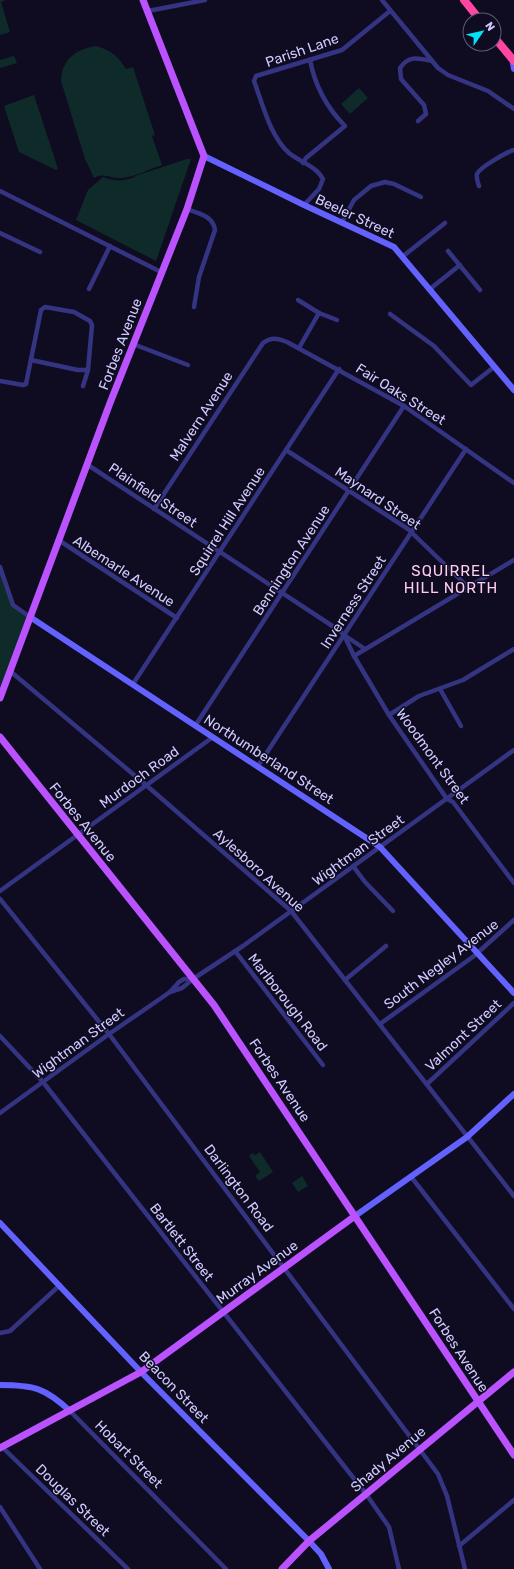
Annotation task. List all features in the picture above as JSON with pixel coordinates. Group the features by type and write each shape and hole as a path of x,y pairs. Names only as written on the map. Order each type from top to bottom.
{"highway":[{"path":"464,0 474,12"},
{"path":"502,46 513,59"}],"main road":[{"path":"143,0 204,156"},
{"name":"Forbes Avenue","path":"1,695 133,344 186,209 204,156"},
{"name":"Forbes Avenue","path":"0,737 214,1005 514,1455"},
{"name":"Murray Avenue","path":"1,1448 141,1372 286,1268 355,1216"},
{"name":"Shady Avenue","path":"282,1569 309,1541 514,1372"}],"street":[{"path":"148,11 205,0"},
{"path":"382,0 438,68 448,75 488,91 514,109"},
{"name":"Parish Lane","path":"303,163 289,153 273,131 254,81 256,76 342,50 390,11"},
{"path":"418,121 424,117 426,110 424,105 401,79 400,68 404,62 409,59 419,58 432,61"},
{"path":"513,59 514,69"},
{"path":"304,205 319,189 323,179 320,173 303,163 306,158 345,126 330,110 323,99 311,68 310,60"},
{"path":"479,186 477,178 479,170 494,160 514,150"},
{"name":"Beeler Street","path":"204,156 394,247 514,390"},
{"path":"342,222 350,204 371,186 384,182 394,184 421,197"},
{"path":"0,191 162,272"},
{"path":"186,209 208,217 214,225 215,230 199,277 194,307"},
{"path":"402,257 445,223"},
{"path":"0,234 40,252"},
{"path":"89,289 110,246"},
{"path":"448,251 480,290"},
{"path":"430,289 460,265"},
{"path":"298,300 319,314 337,320"},
{"path":"0,381 23,385 26,384 41,310 45,307 74,312 90,321 92,325 88,370 83,386"},
{"path":"299,348 319,314"},
{"path":"390,314 434,346 471,386 494,367"},
{"name":"Fair Oaks Street","path":"270,338 279,338 299,348 404,406 514,483"},
{"name":"Malvern Avenue","path":"154,509 263,343 270,338"},
{"path":"133,344 188,365"},
{"path":"31,360 78,370 88,370"},
{"name":"Squirrel Hill Avenue","path":"133,684 339,369"},
{"name":"Bennington Avenue","path":"195,726 404,406"},
{"name":"Inverness Street","path":"258,766 466,449"},
{"name":"Maynard Street","path":"286,450 350,490 412,532 469,588"},
{"name":"Plainfield Street","path":"88,465 366,649"},
{"name":"Albemarle Avenue","path":"60,541 177,618"},
{"path":"354,656 514,560"},
{"name":"Northumberland Street","path":"0,567 13,605 380,847 514,993"},
{"name":"Woodmont Street","path":"344,635 354,656 389,715 447,798 453,802 514,883"},
{"path":"389,715 419,696 463,680 514,649"},
{"name":"Aylesboro Avenue","path":"10,671 146,785 291,911 514,1196"},
{"path":"440,689 461,726"},
{"name":"Murdoch Road","path":"0,891 213,737"},
{"name":"Wightman Street","path":"0,1113 170,992 187,985 193,979 235,951 514,750"},
{"path":"354,866 365,882 393,911"},
{"name":"Darlington Road","path":"0,899 109,1034 421,1449 438,1474 444,1488 465,1569"},
{"name":"South Negley Avenue","path":"380,1024 478,953 514,920"},
{"path":"345,980 386,946"},
{"name":"Marlborough Road","path":"235,951 323,1065"},
{"name":"Valmont Street","path":"427,1084 514,1003"},
{"name":"Bartlett Street","path":"0,1036 43,1082 366,1494 389,1527 399,1569"},
{"name":"Murray Avenue","path":"355,1216 412,1178 467,1137 514,1094"},
{"path":"412,1178 514,1309"},
{"name":"Beacon Street","path":"0,1223 141,1372 309,1541 321,1554 329,1569"},
{"path":"0,1333 10,1331 60,1286"},
{"name":"Hobart Street","path":"0,1385 26,1385 42,1390 61,1403 226,1569"},
{"name":"Douglas Street","path":"1,1448 128,1569"},
{"path":"459,1546 514,1500"},
{"path":"0,1507 40,1569"}],"green space":[{"path":"0,0 6,0 1,2 10,32 0,35"},
{"path":"96,46 114,54 126,69 133,67 155,135 152,136 162,165 137,175 127,177 118,178 97,176 94,178 85,159 61,81 64,67 71,56 89,47"},
{"path":"14,56 17,63 0,68 0,60"},
{"path":"359,88 368,98 350,114 341,104"},
{"path":"34,95 58,169 56,170 19,152 4,106"},
{"path":"191,159 156,261 76,220 88,190 103,177 115,180 127,179"},
{"path":"0,567 13,605 30,617 0,698"},
{"path":"260,1152 273,1172 259,1181 255,1176 260,1172 249,1156 252,1153 255,1155"},
{"path":"302,1176 308,1186 298,1192 292,1183"}],"district":[{"name":"SQUIRREL HILL NORTH","path":"451,580"}]}
